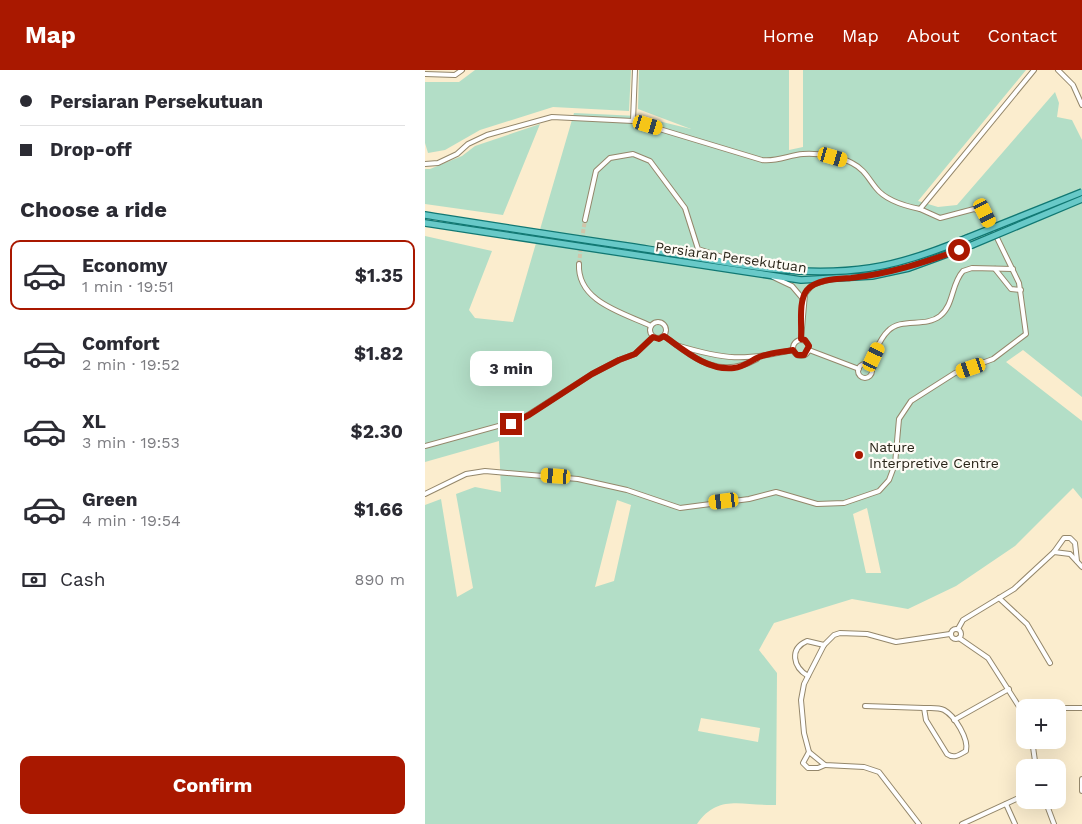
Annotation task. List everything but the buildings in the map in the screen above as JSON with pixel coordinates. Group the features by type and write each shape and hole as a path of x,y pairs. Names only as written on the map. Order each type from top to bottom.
{"main road":[{"name":"Persiaran Persekutuan","path":"425,215 741,265 801,271 871,268 930,253 1082,192"},
{"name":"Persiaran Persekutuan","path":"425,223 771,276 801,280 828,280 872,276 909,268 972,245 1082,199"}],"street":[{"path":"425,74 455,75 462,70"},
{"path":"633,121 635,70"},
{"path":"920,209 1034,70"},
{"path":"1058,70 1073,85 1082,105"},
{"path":"425,164 438,163 457,154 468,144 487,135 543,118 633,121 762,160 780,160 803,154 833,157 851,163 867,174 883,195 909,207 920,209 940,218 969,210 983,211 1013,269 1021,290 1027,328 1023,338 993,359 955,373 911,401 899,419 895,464 889,480 879,491 858,498 828,506 776,492 749,500 703,504 687,509 627,490 578,479 485,471 466,474 425,494"},
{"path":"585,220 596,171 610,158 625,153 639,155 650,162 688,211 698,248 741,265"},
{"path":"579,264 580,278 593,297 602,304 651,326"},
{"path":"868,365 889,330 903,324 932,320 941,315 949,303 963,272 972,268 1013,269"},
{"path":"995,269 1011,289 1021,290"},
{"path":"771,276 792,286 803,299"},
{"path":"801,339 803,299 812,285 828,280"},
{"path":"651,326 658,322 665,325 664,336"},
{"path":"651,326 653,337"},
{"path":"653,337 659,339 664,336"},
{"path":"664,336 706,364 732,368 745,366 759,357"},
{"path":"425,446 520,420 592,374 635,354 653,337"},
{"path":"793,350 795,342 801,339"},
{"path":"801,339 808,343 809,350"},
{"path":"677,345 730,358 759,357 793,350 801,356 809,350"},
{"path":"809,350 859,369"},
{"path":"859,369 863,365 868,365"},
{"path":"859,369 862,378 868,378 873,370 868,365"},
{"path":"825,765 809,752 804,733 801,700 804,684 829,638 840,633 867,634 896,642 951,634 955,628 958,629 963,620 1014,589 1054,552 1064,538 1070,538 1075,543 1077,562"},
{"path":"1054,552 1066,553 1082,566"},
{"path":"999,598 1027,624 1050,663"},
{"path":"958,629 961,632 959,638"},
{"path":"951,634 952,637 959,638 988,658 1016,701"},
{"path":"809,676 798,667 795,655 796,650 807,641 824,645"},
{"path":"954,720 1009,689"},
{"path":"865,706 924,708 944,710 954,720 967,746 961,754 951,757 935,736 927,720 924,708"},
{"path":"1066,708 1082,708"},
{"path":"809,752 803,763 808,768 818,768 825,765 864,767 879,772 919,824"},
{"path":"1082,779 1082,791"},
{"path":"962,824 968,823 1016,800"},
{"path":"1006,804 1015,824"},
{"path":"1048,809 1054,824"}],"green space":[{"path":"475,70 631,70 629,111 553,107 480,130 445,150 428,153 425,143 425,82 459,82"},
{"path":"639,70 789,70 789,150 803,147 803,70 1026,70 918,201 938,207 957,205 1055,92 1059,103 1057,117 1072,120 1082,140 1082,397 1023,350 1006,362 1082,421 1082,499 1073,488 1015,546 956,586 908,609 852,599 774,623 759,650 777,673 776,805 732,803 723,805 705,814 697,824 425,824 425,505 441,499 457,597 473,588 456,494 475,487 501,492 499,441 425,462 425,236 492,251 469,310 475,318 513,322 574,113 638,116 691,129 638,109","holes":["617,500 631,505 614,581 595,587","867,508 881,573 866,573 853,514","701,718 760,728 758,742 698,731"]},
{"path":"540,124 503,215 425,204 425,169 430,169 462,156 475,146"}],"tunnel":[{"path":"582,239 585,220"},
{"path":"579,264 581,246"}],"place":[{"name":"Nature Interpretive Centre","path":"859,455"}],"route":[{"path":"511,424 529,415 592,374 635,354 653,337 659,339 664,336 688,354 706,364 721,367 745,366 759,357 793,350 797,355 807,354 809,350 808,343 801,339 803,299 812,285 828,280 872,276 909,268 959,250"}]}
